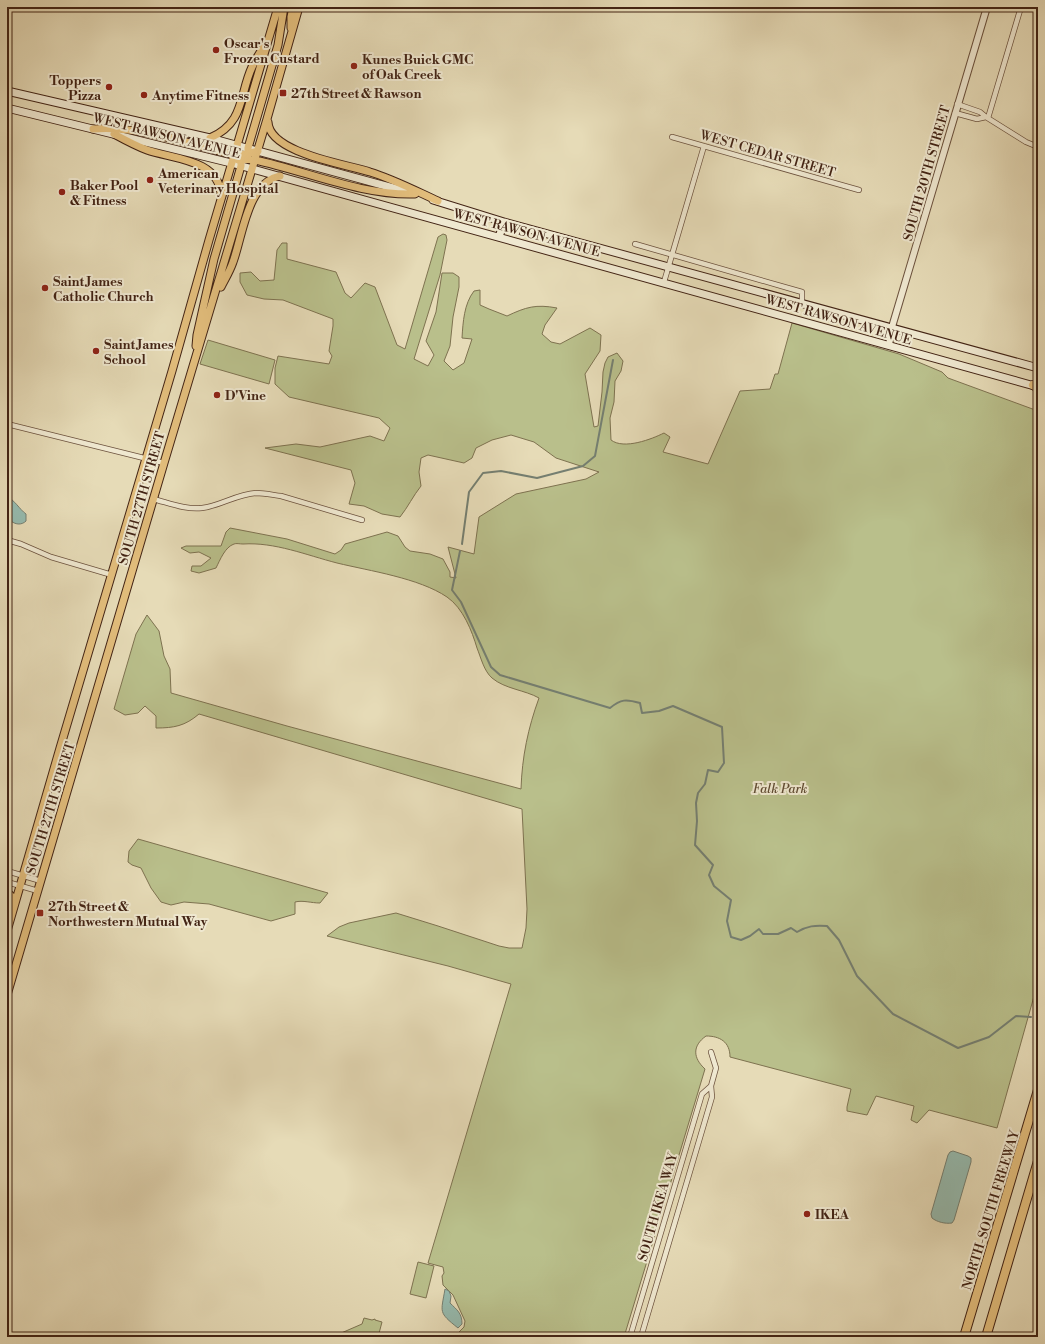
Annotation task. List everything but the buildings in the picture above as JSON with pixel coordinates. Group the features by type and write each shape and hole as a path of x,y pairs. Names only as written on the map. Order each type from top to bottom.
{"highway":[{"name":"NORTH-SOUTH FREEWAY","path":"964,1336 1038,1090"},
{"path":"986,1337 1038,1161"},
{"path":"991,1337 1010,1257"}],"main road":[{"name":"SOUTH 27TH STREET","path":"7,995 252,169 237,145 278,7"},
{"path":"195,359 197,335 214,259 278,45 284,7"},
{"path":"291,36 292,7"},
{"path":"258,151 299,7"},
{"path":"210,138 223,132 233,121 240,105 251,67 269,37"},
{"name":"WEST RAWSON AVENUE","path":"7,91 237,145 252,169 664,282 1036,387"},
{"name":"WEST RAWSON AVENUE","path":"7,108 231,163"},
{"path":"268,119 268,128 272,136 289,148 371,172 438,201"},
{"path":"93,129 109,128 143,132 359,188 399,195 415,194"},
{"path":"114,134 147,150 185,160 202,167 217,179 221,189 221,196"},
{"name":"WEST RAWSON AVENUE","path":"244,157 258,151 415,194 504,222 1038,368"},
{"name":"SOUTH 27TH STREET","path":"7,931 172,371 231,163 244,157"},
{"path":"211,309 233,262 249,208 255,196 266,182 280,176"},
{"path":"499,237 504,222"},
{"path":"7,892 13,898 15,903"}],"street":[{"name":"SOUTH 20TH STREET","path":"890,345 892,327 987,7"},
{"path":"987,118 1021,7"},
{"path":"957,104 980,112 987,118 1026,142 1038,147"},
{"path":"955,113 977,119 987,118"},
{"name":"WEST CEDAR STREET","path":"672,137 859,190"},
{"path":"664,282 704,146"},
{"path":"635,244 802,292 802,303"},
{"path":"7,424 164,463"},
{"path":"153,499 182,507 201,508 216,505 245,495 256,493 267,494 280,496 362,520"},
{"path":"7,540 21,544 52,558 112,575"},
{"path":"7,871 41,881"},
{"path":"7,882 38,891"},
{"name":"SOUTH IKEA WAY","path":"641,1337 712,1097 711,1086 716,1068 711,1052"},
{"name":"SOUTH IKEA WAY","path":"630,1337 702,1094 711,1086"}],"green space":[{"name":"Falk Park","path":"443,234 446,235 447,240 440,275 414,359 428,366 434,355 426,341 436,312 442,273 453,273 459,277 459,287 453,317 450,346 444,361 453,370 464,363 472,339 462,338 466,307 474,291 480,290 480,305 507,316 520,310 537,306 557,308 545,325 542,334 551,342 560,344 590,328 601,335 600,351 585,374 594,427 598,426 605,363 608,357 617,353 623,361 621,371 615,381 614,402 610,418 611,440 617,443 630,444 664,433 670,437 663,452 708,464 740,391 770,389 775,374 778,374 792,323 899,354 942,372 948,378 1038,411 1038,982 997,1128 929,1110 917,1123 911,1120 914,1106 876,1096 867,1115 847,1111 851,1089 730,1057 728,1047 723,1041 716,1037 706,1036 701,1040 696,1048 696,1056 698,1061 705,1069 660,1218 657,1223 658,1225 624,1337 454,1337 464,1327 465,1321 453,1295 443,1285 443,1267 428,1263 511,984 448,966 327,936 339,927 349,923 396,913 499,946 522,948 526,928 527,909 522,809 199,714 179,726 156,728 156,716 145,706 138,713 125,715 114,709 136,634 147,615 159,631 164,656 170,669 171,693 521,789 526,743 539,698 503,685 489,675 483,664 466,620 458,607 447,597 436,590 409,580 267,545 234,544 225,551 216,568 199,573 191,571 192,566 201,566 211,558 199,552 190,553 181,548 186,546 221,546 226,532 230,528 287,539 335,554 341,550 345,544 387,532 398,536 405,547 410,551 430,554 443,559 450,572 450,577 456,578 448,547 474,554 479,517 516,494 586,479 599,472 556,458 534,442 511,435 492,440 476,448 472,458 464,463 428,455 421,458 419,472 421,486 400,517 382,514 364,506 349,504 355,483 351,470 265,448 296,444 320,447 370,436 384,441 390,428 379,418 289,397 275,384 275,368 278,356 329,364 332,356 329,351 333,319 283,300 264,299 247,295 240,282 240,273 251,272 260,281 274,280 277,250 282,243 287,243 287,259 336,272 345,293 351,298 365,283 375,287 397,345 405,349 438,237"},
{"path":"208,340 275,360 269,384 200,364"},
{"path":"138,839 328,893 320,903 301,901 295,902 295,914 271,921 209,904 184,902 171,905 161,902 151,888 141,868 128,862 129,851"},
{"path":"418,1262 434,1266 426,1298 410,1294"},
{"path":"364,1318 372,1320 375,1319 382,1322 378,1337 332,1337 362,1324"}],"water":[{"path":"7,497 26,514 26,521 21,524 17,524 11,521 7,510"},
{"path":"953,1151 968,1156 971,1158 971,1162 954,1220 952,1223 939,1222 932,1218 931,1214 948,1155"},
{"path":"445,1289 449,1291 451,1296 450,1303 459,1312 461,1317 462,1324 458,1328 447,1319 442,1312"}],"waterway":[{"path":"462,544 469,492 483,473 501,471 537,478 583,466 595,456 613,360"},
{"path":"460,551 452,590 461,602 491,667 500,675 610,708 621,701 627,700 640,703 642,713 659,711 673,706 722,727 724,763 718,772 708,770 705,784 698,793 696,803 697,821 695,845 713,865 709,875 714,886 731,900 727,921 731,937 741,940 750,936 759,929 763,934 778,934 791,928 797,932 811,926 827,926 839,940 857,976 893,1014 958,1048 989,1037 1016,1016 1031,1017"}],"place":[{"name":"Oscar's Frozen Custard","path":"216,50"},
{"name":"Kunes Buick GMC of Oak Creek","path":"354,66"},
{"name":"Toppers Pizza","path":"109,87"},
{"name":"27th Street & Rawson","path":"283,93"},
{"name":"Anytime Fitness","path":"144,95"},
{"name":"American Veterinary Hospital","path":"150,180"},
{"name":"Baker Pool & Fitness","path":"62,192"},
{"name":"Saint James Catholic Church","path":"45,288"},
{"name":"Saint James School","path":"96,351"},
{"name":"D'Vine","path":"217,395"},
{"name":"27th Street & Northwestern Mutual Way","path":"40,913"},
{"name":"IKEA","path":"807,1214"}]}
